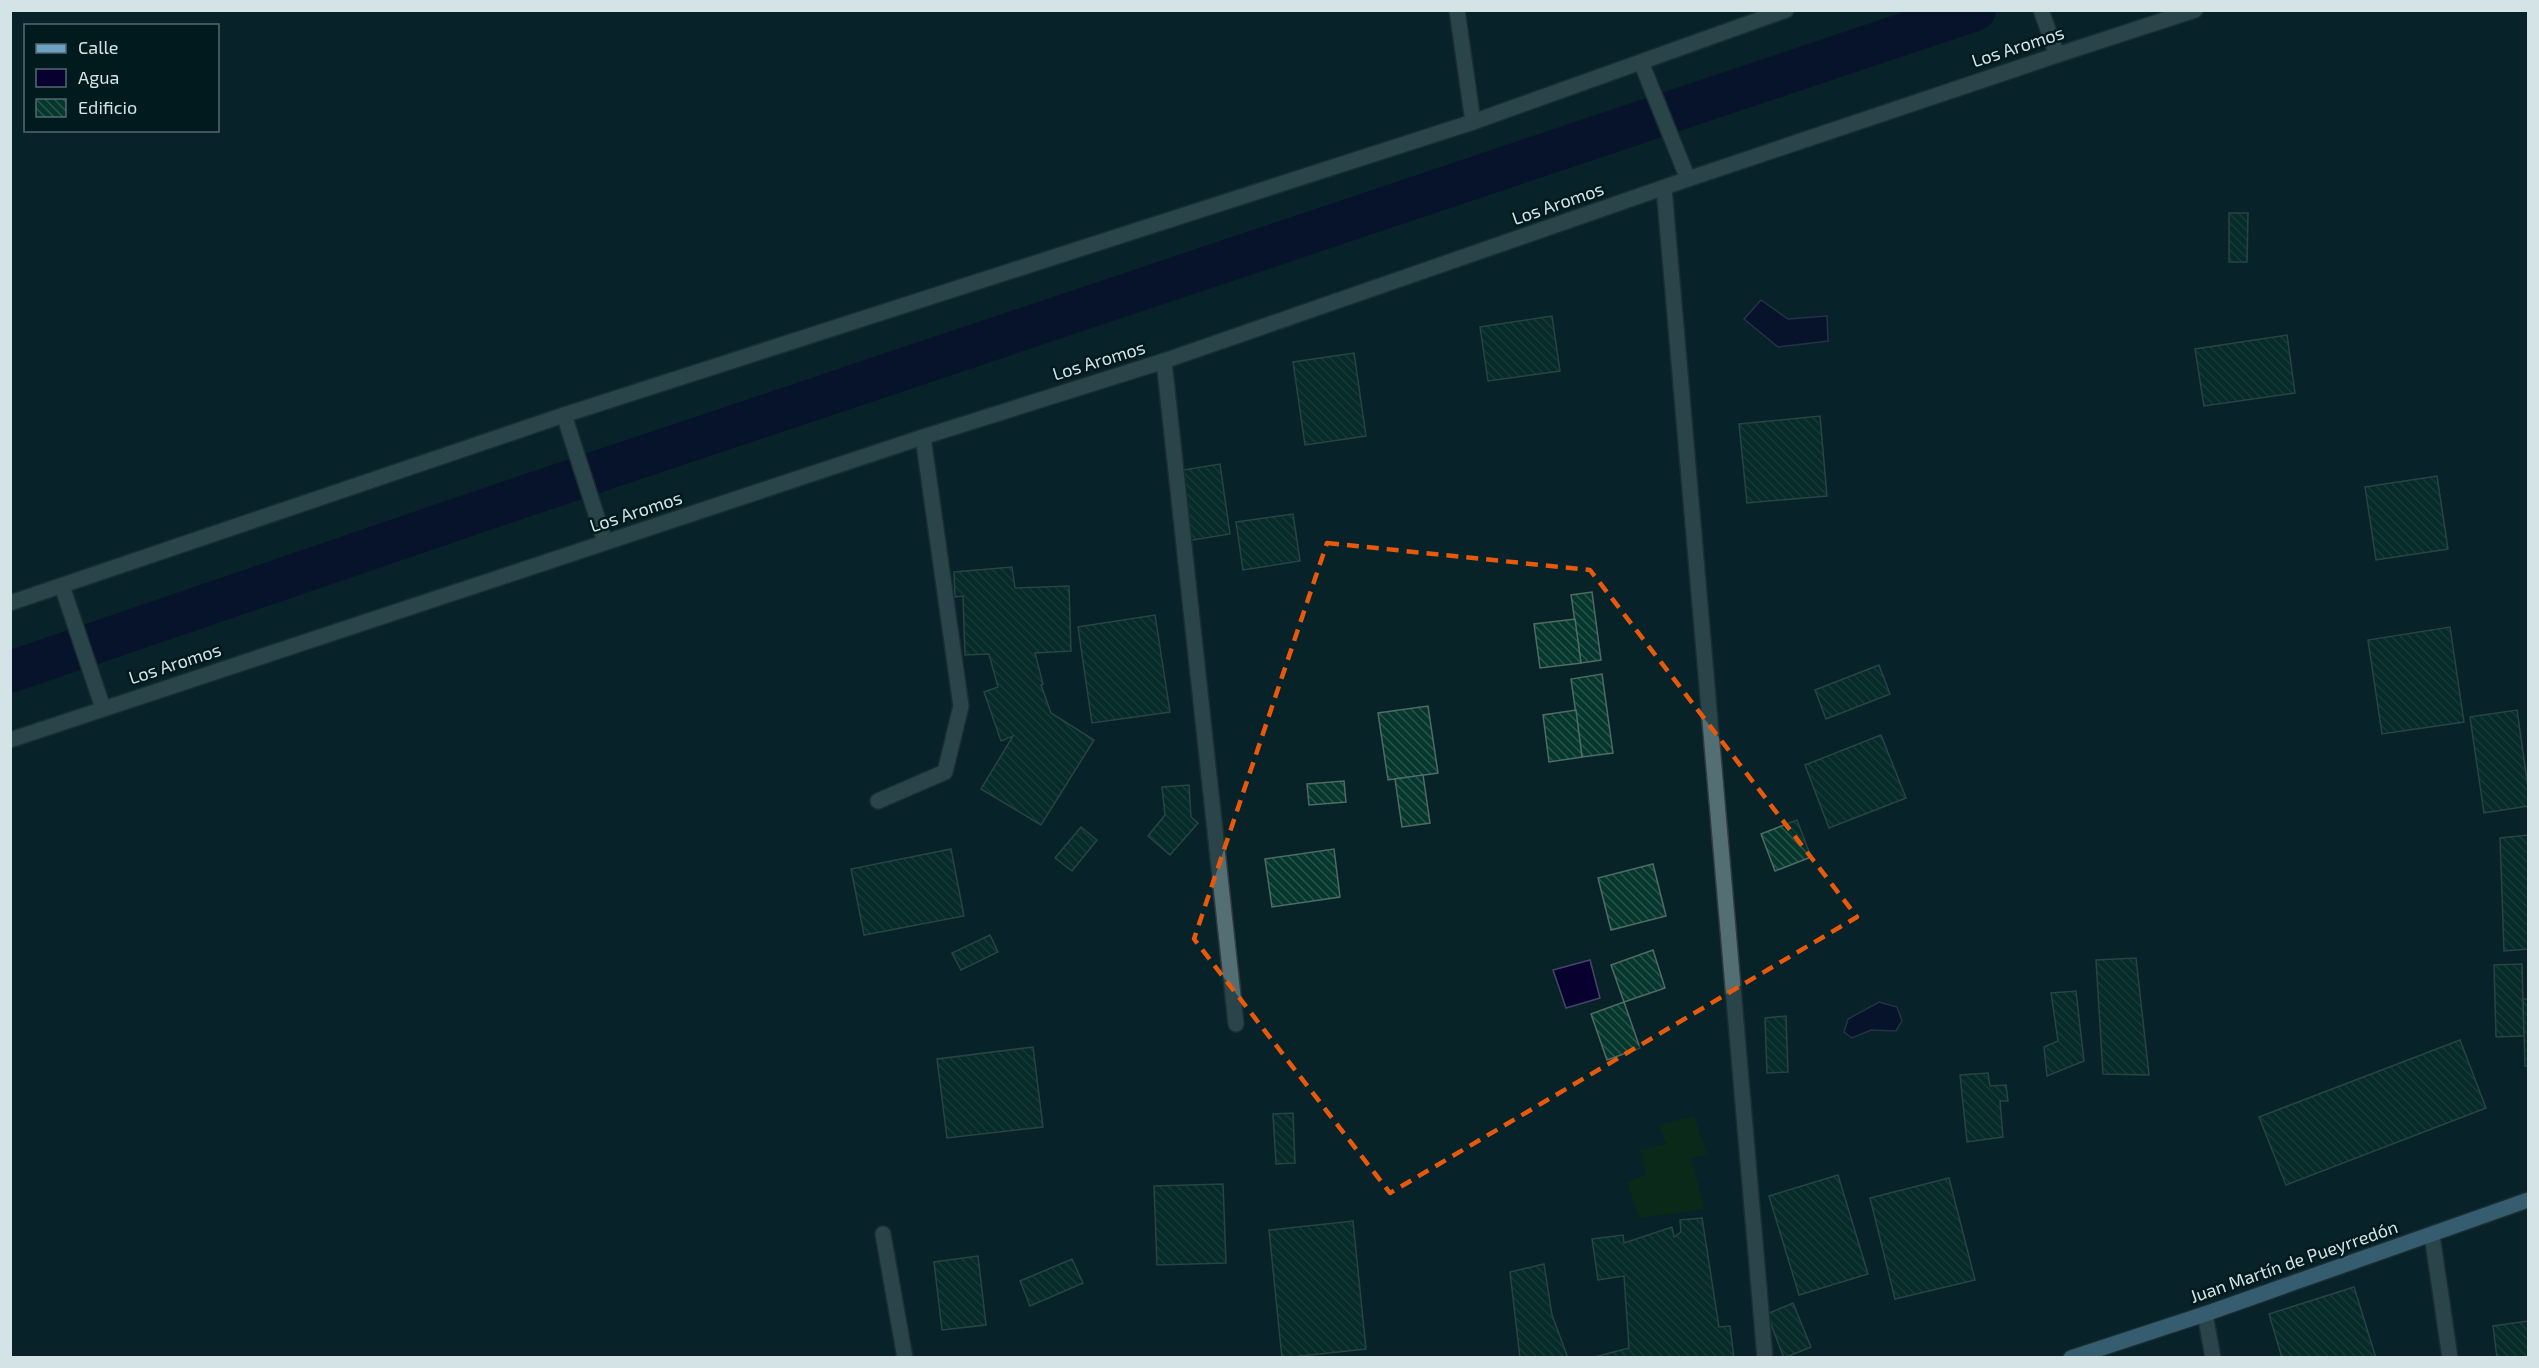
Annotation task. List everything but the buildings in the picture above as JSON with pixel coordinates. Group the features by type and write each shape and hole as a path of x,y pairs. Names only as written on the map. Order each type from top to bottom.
{"main road":[{"name":"Juan Martín de Pueyrredón","path":"2071,1358 2205,1314 2529,1200"}],"street":[{"path":"1456,10 1473,122"},
{"path":"10,603 564,415 1473,122 1786,10"},
{"path":"2041,10 2057,55"},
{"name":"Los Aromos","path":"10,740 923,437 1164,361 1688,179 2196,10"},
{"path":"1641,63 1688,179"},
{"path":"1664,188 1765,1358"},
{"path":"1164,361 1236,1024"},
{"path":"564,415 605,542"},
{"path":"878,801 945,772 961,706 923,437"},
{"path":"62,586 103,708"},
{"path":"883,1234 905,1358"},
{"path":"2432,1235 2450,1358"},
{"path":"2205,1314 2212,1358"}],"highlighted area":[{"path":"1327,543 1590,570 1857,917 1390,1193 1194,939"}],"green space":[{"path":"1694,1116 1707,1154 1691,1158 1705,1209 1640,1218 1627,1183 1646,1174 1640,1150 1667,1144 1659,1125"}],"water":[{"path":"1761,300 1788,319 1827,316 1828,341 1778,347 1744,319"},
{"path":"1590,960 1600,998 1566,1008 1553,970"},
{"path":"1879,1002 1897,1007 1902,1021 1896,1031 1871,1030 1852,1038 1844,1032 1848,1019"}],"waterway":[{"path":"10,672 522,497 1975,10"}]}
